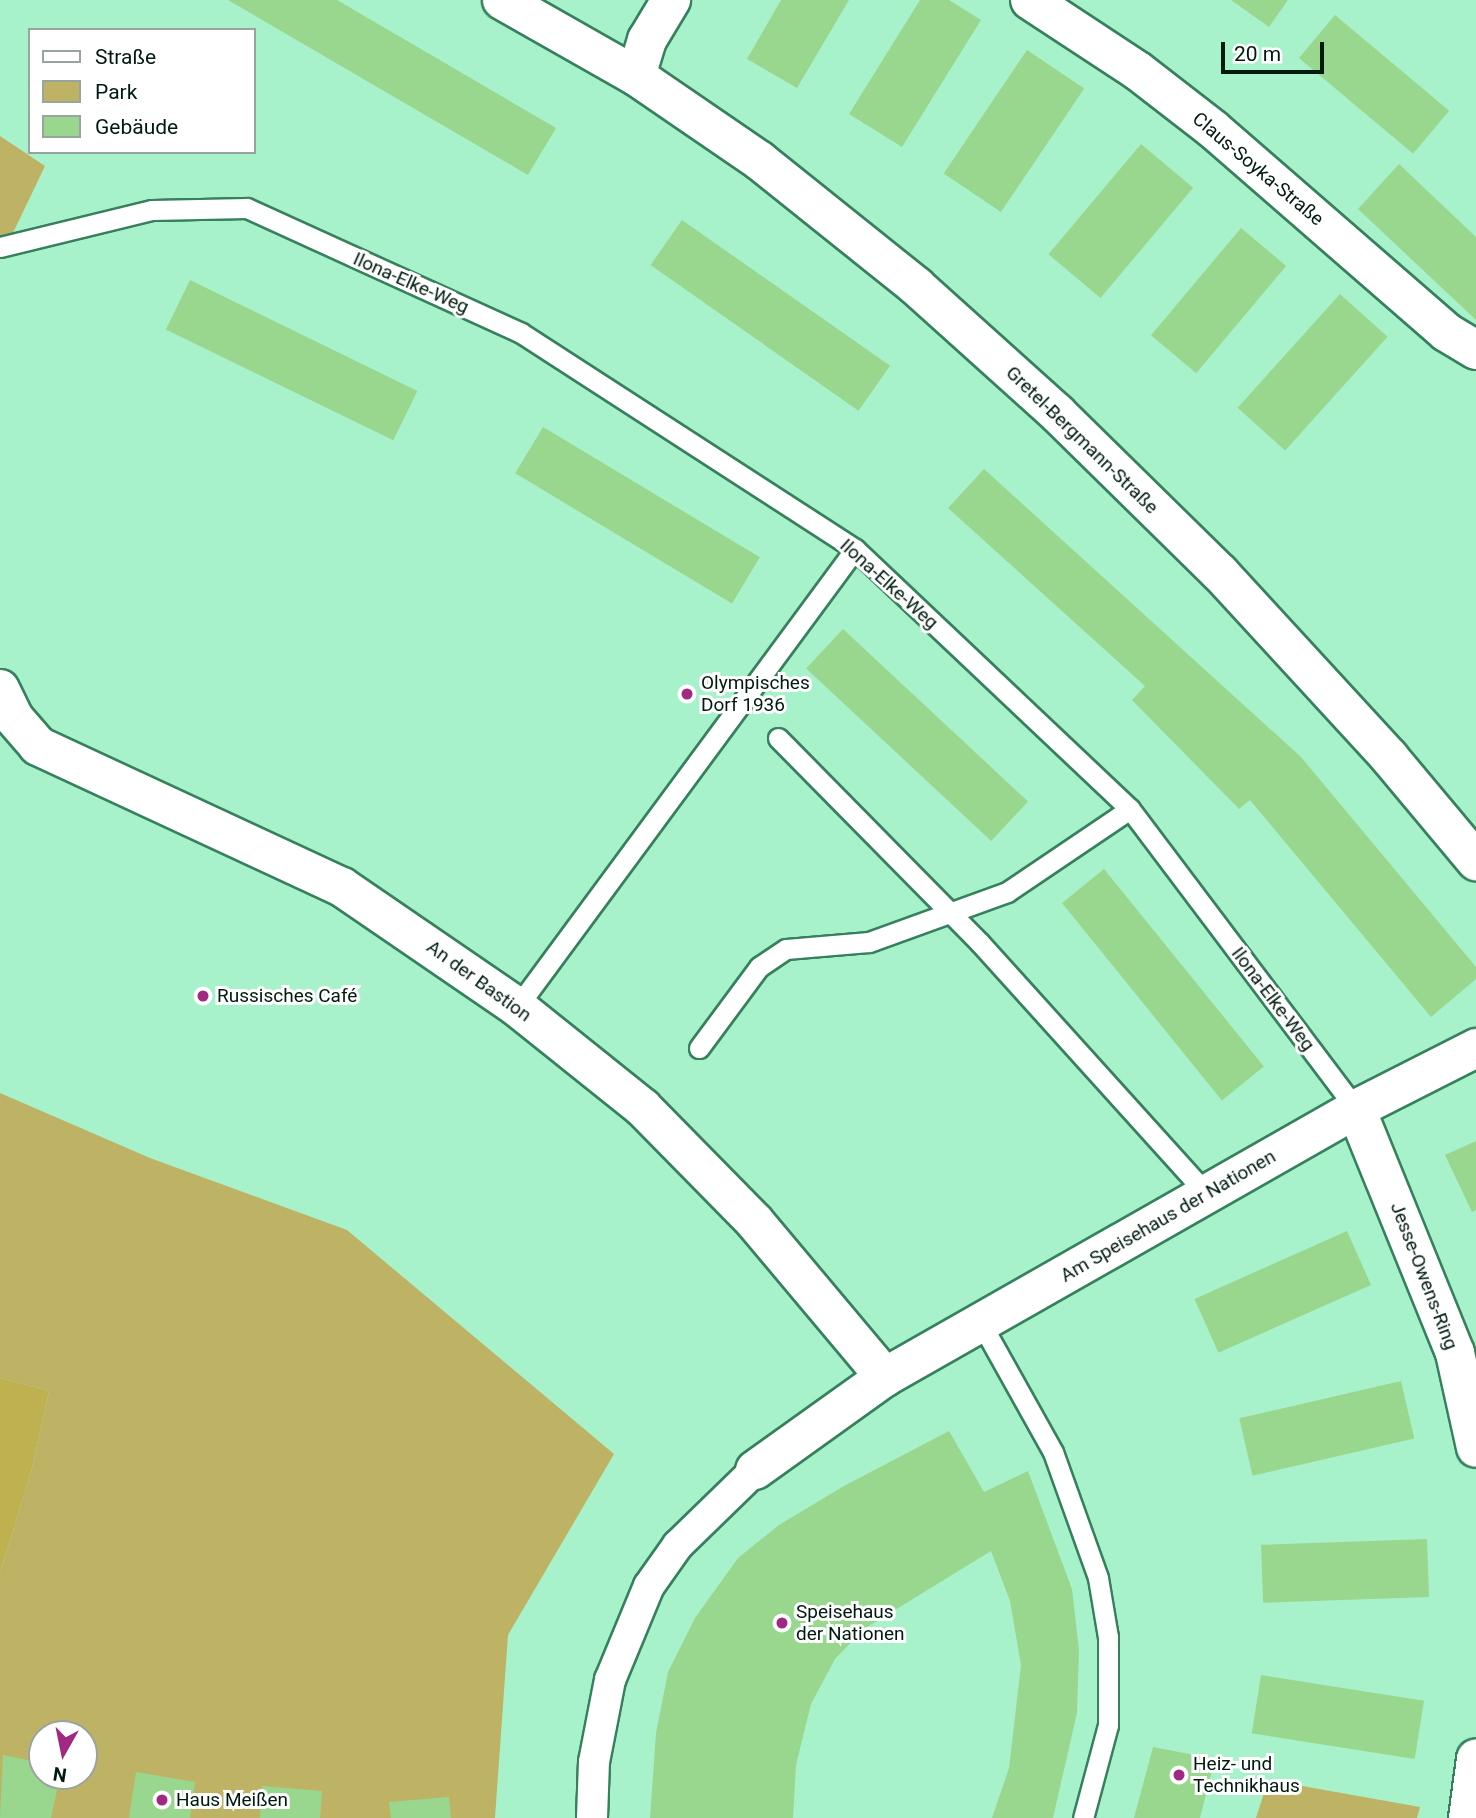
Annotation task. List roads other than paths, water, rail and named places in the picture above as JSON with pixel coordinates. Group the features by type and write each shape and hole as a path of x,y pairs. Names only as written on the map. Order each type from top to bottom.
{"street":[{"name":"Gretel-Bergmann-Straße","path":"502,0 636,76 760,161 905,277 1057,413 1220,573 1389,757 1476,861"},
{"path":"636,76 646,40 671,0"},
{"name":"Claus-Soyka-Straße","path":"1030,0 1138,71 1214,130 1446,331 1476,350"},
{"name":"An der Bastion","path":"0,689 14,718 38,746 342,887 517,1007 643,1108 754,1220 885,1377"},
{"name":"Am Speisehaus der Nationen","path":"592,1818 594,1762 610,1680 649,1586 678,1545 755,1470 885,1377 982,1325 1356,1109 1476,1048"},
{"name":"Jesse-Owens-Ring","path":"1356,1109 1455,1353 1476,1448"},
{"path":"1468,1818 1476,1759"}],"lane":[{"name":"Ilona-Elke-Weg","path":"0,247 152,210 247,208 520,332 855,550 1130,809 1356,1109"},
{"path":"517,1007 855,550"},
{"path":"778,738 980,943 1207,1195"},
{"path":"699,1048 759,967 786,948 869,942 1007,892 1130,809"},
{"path":"982,1325 1053,1452 1098,1578 1108,1637 1108,1725 1083,1818"}],"place":[{"name":"Olympisches Dorf 1936","path":"687,694"},
{"name":"Russisches Café","path":"203,996"},
{"name":"Speisehaus der Nationen","path":"782,1623"},
{"name":"Heiz- und Technikhaus","path":"1179,1775"},
{"name":"Haus Meißen","path":"162,1800"}]}
